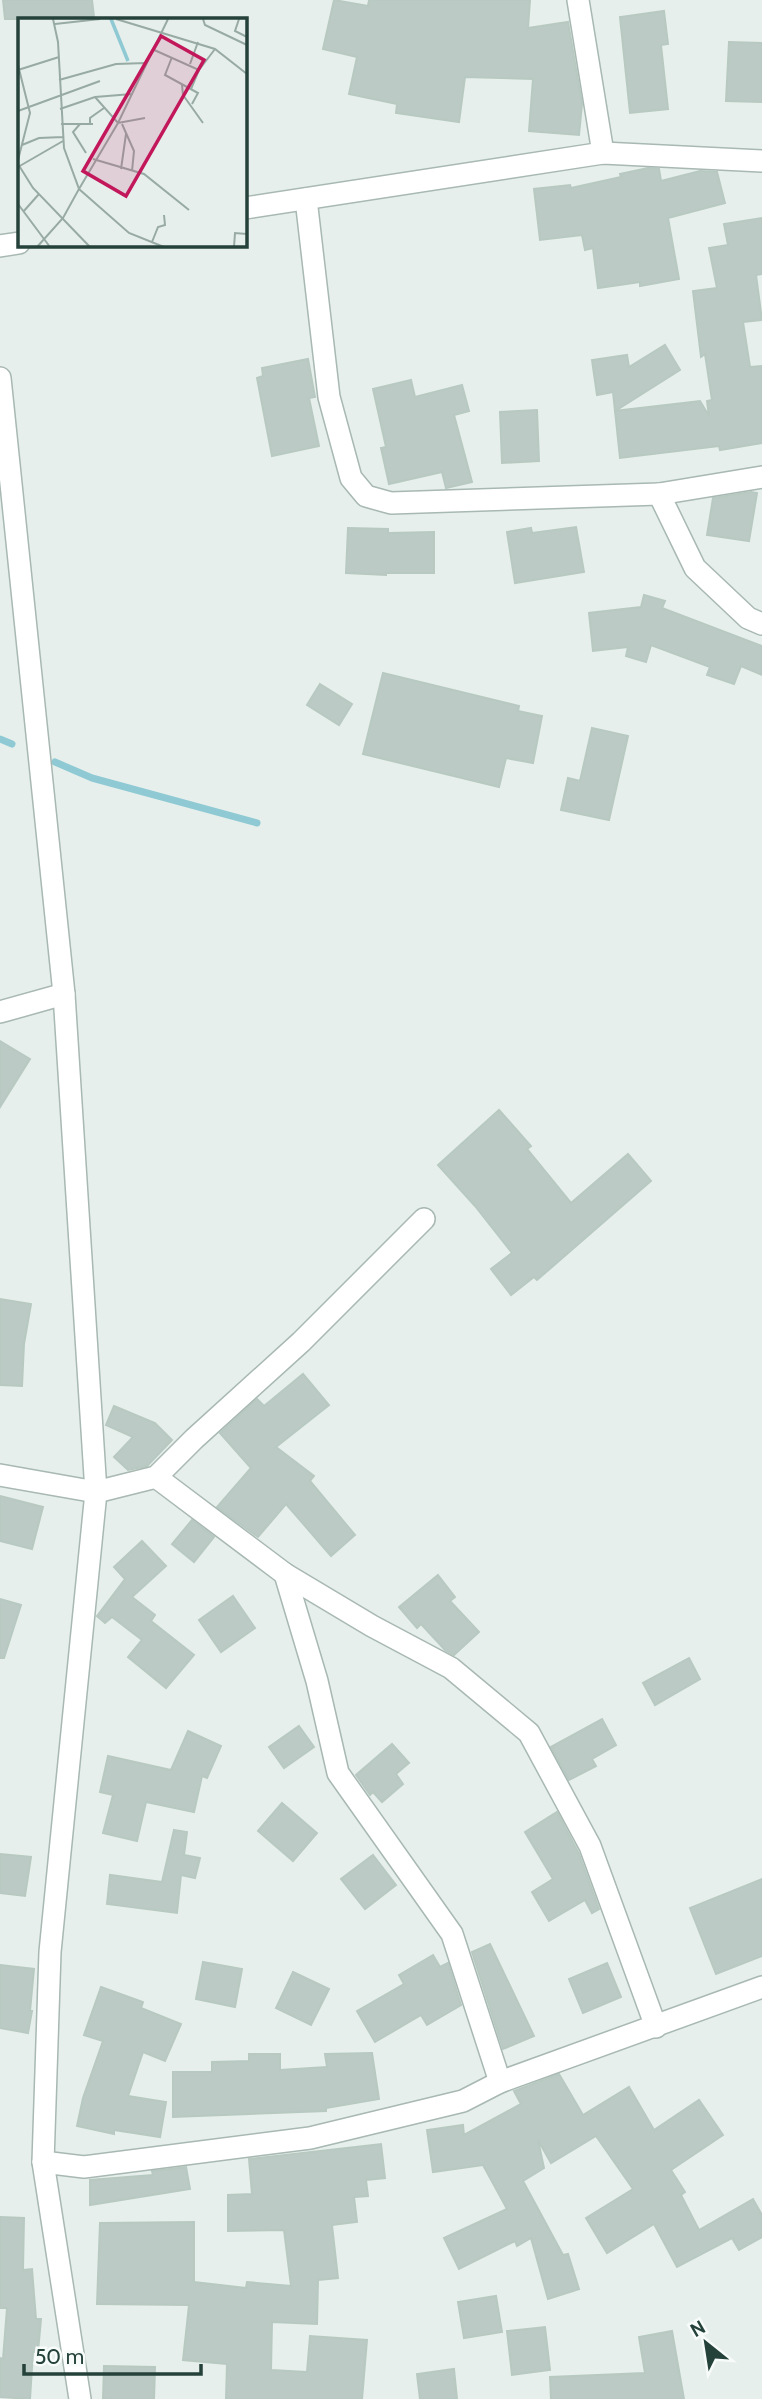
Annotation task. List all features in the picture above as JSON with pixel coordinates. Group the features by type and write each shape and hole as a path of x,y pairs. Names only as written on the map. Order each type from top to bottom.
{"street":[{"path":"578,0 603,153"},
{"path":"247,208 603,153 762,161"},
{"path":"306,199 329,397 351,478 366,496 391,503 659,494 762,477"},
{"path":"0,246 18,243"},
{"path":"0,378 6,490 64,994 96,1492 50,1952 43,2162 80,2399"},
{"path":"659,494 695,568 748,618 762,624"},
{"path":"0,1012 64,994"},
{"path":"0,1475 96,1492 156,1476 301,1342 424,1219"},
{"path":"156,1476 285,1574 372,1626 451,1668 529,1733 590,1846 656,2027"},
{"path":"285,1574 317,1681 338,1773 452,1934 500,2082"},
{"path":"43,2162 84,2167 310,2138 463,2101 500,2082 762,1987"}],"building":[{"path":"3,0 92,0 94,17 5,19"},
{"path":"334,0 368,6 369,0 530,0 528,28 568,22 582,104 579,135 529,131 533,79 465,77 459,122 396,113 397,104 349,94 357,57 323,49"},
{"path":"664,11 668,44 661,45 668,109 630,113 620,17"},
{"path":"729,42 762,43 762,102 726,101"},
{"path":"648,168 659,169 661,181 700,171 717,172 725,203 668,218 679,279 640,286 640,282 598,288 593,248 585,250 582,235 540,240 534,189 570,185 571,188"},
{"path":"762,218 762,274 756,275 762,320 743,322 750,367 762,366 762,443 720,450 719,446 620,458 615,411 700,401 709,416 707,401 712,400 705,354 701,357 693,291 717,288 709,248 728,245 724,224"},
{"path":"665,345 680,370 615,411 613,392 597,395 592,360 627,355 629,367"},
{"path":"308,359 315,397 309,398 319,446 272,456 257,378 263,376 262,368"},
{"path":"411,380 415,397 462,385 469,411 454,415 472,482 446,488 442,472 389,484 381,448 386,447 373,389"},
{"path":"537,410 539,461 502,463 500,412"},
{"path":"757,493 749,541 707,535 713,498"},
{"path":"576,527 584,572 515,583 507,532 531,528 532,533"},
{"path":"348,528 388,529 388,533 434,532 434,573 346,573"},
{"path":"644,595 665,601 662,608 762,646 762,675 741,666 734,684 707,675 710,667 651,645 646,662 626,656 628,647 593,651 589,613 641,607"},
{"path":"383,673 519,706 518,711 542,716 533,763 506,758 499,787 363,754"},
{"path":"320,684 352,704 339,725 307,705"},
{"path":"592,728 628,736 609,820 561,810 568,778 580,781"},
{"path":"0,1041 30,1059 0,1107"},
{"path":"499,1110 531,1146 527,1149 571,1203 628,1154 651,1181 537,1280 534,1277 511,1295 491,1269 512,1253 438,1165"},
{"path":"0,1299 31,1304 24,1344 22,1386 0,1385"},
{"path":"303,1374 329,1405 276,1447 314,1476 310,1481 355,1535 331,1556 286,1504 258,1537 217,1507 251,1468 220,1433 257,1399 264,1406"},
{"path":"114,1406 155,1423 172,1440 147,1466 128,1470 114,1457 133,1437 106,1425"},
{"path":"0,1496 43,1507 32,1549 0,1541"},
{"path":"192,1520 214,1537 194,1562 172,1544"},
{"path":"142,1541 166,1566 132,1597 155,1615 151,1621 194,1655 166,1688 128,1657 142,1640 112,1617 105,1623 97,1616 125,1579 114,1567"},
{"path":"438,1575 455,1597 450,1601 479,1632 454,1655 445,1650 421,1624 417,1628 399,1607"},
{"path":"233,1596 255,1628 221,1652 199,1620"},
{"path":"0,1599 21,1605 4,1658 0,1658"},
{"path":"689,1658 700,1679 655,1705 643,1683"},
{"path":"602,1719 616,1745 592,1759 596,1766 569,1780 551,1747"},
{"path":"299,1726 314,1747 284,1768 269,1747"},
{"path":"188,1731 221,1746 207,1778 202,1776 194,1812 146,1802 137,1841 103,1833 113,1795 100,1792 108,1756 171,1770"},
{"path":"392,1744 409,1763 396,1774 403,1784 382,1802 373,1792 370,1795 356,1775"},
{"path":"282,1803 317,1833 293,1861 258,1831"},
{"path":"557,1812 579,1854 599,1909 592,1913 585,1900 549,1921 532,1892 553,1879 525,1832"},
{"path":"174,1830 187,1832 184,1855 200,1858 195,1878 181,1875 177,1913 107,1904 110,1875 162,1882"},
{"path":"0,1854 31,1857 25,1896 0,1893"},
{"path":"373,1855 396,1885 365,1909 341,1879"},
{"path":"762,1879 762,1956 716,1974 690,1908"},
{"path":"490,1944 534,2036 503,2049 472,1952"},
{"path":"433,1955 440,1967 448,1963 461,2005 427,2025 421,2015 375,2042 357,2011 404,1984 399,1975"},
{"path":"203,1962 242,1969 235,2007 196,1999"},
{"path":"607,1963 621,1997 583,2013 569,1979"},
{"path":"0,1965 34,1969 28,2033 0,2028"},
{"path":"293,1972 329,1989 311,2025 276,2008"},
{"path":"101,1987 143,2002 141,2008 181,2024 165,2061 143,2052 128,2096 166,2102 160,2137 114,2130 114,2134 77,2126 83,2098 103,2041 84,2035"},
{"path":"372,2053 379,2099 326,2108 326,2111 173,2117 173,2072 212,2072 212,2062 249,2061 249,2054 280,2054 280,2070 327,2067 325,2054"},
{"path":"559,2074 583,2115 629,2087 654,2130 699,2100 723,2135 671,2170 685,2192 681,2195 699,2230 753,2199 762,2215 762,2237 739,2250 732,2238 677,2267 654,2224 607,2253 586,2218 633,2189 596,2136 551,2163 538,2140 544,2168 523,2181 563,2255 568,2254 579,2289 548,2299 531,2238 517,2246 515,2241 459,2269 444,2238 507,2209 483,2165 433,2172 427,2130 463,2125 464,2135 521,2104 514,2091"},
{"path":"381,2144 385,2178 366,2180 368,2196 354,2197 357,2222 332,2225 338,2278 318,2280 317,2324 272,2322 271,2370 307,2372 310,2336 367,2340 362,2399 226,2399 227,2364 183,2360 189,2305 97,2304 100,2223 194,2222 194,2282 246,2288 247,2282 291,2286 284,2230 228,2231 228,2195 252,2194 249,2159"},
{"path":"186,2167 190,2189 90,2205 90,2180 153,2175 152,2171"},
{"path":"0,2217 24,2218 23,2270 32,2269 36,2319 41,2319 38,2352 33,2352 30,2399 0,2397 0,2358 3,2359 7,2308 0,2308"},
{"path":"496,2296 502,2332 464,2338 458,2302"},
{"path":"545,2327 550,2370 512,2375 507,2331"},
{"path":"672,2331 684,2399 551,2399 550,2377 645,2373 639,2337"},
{"path":"104,2366 155,2367 154,2399 103,2399"},
{"path":"454,2369 457,2399 420,2399 417,2374"}],"waterway":[{"path":"0,739 12,744"},
{"path":"55,762 92,778 257,823"}]}
